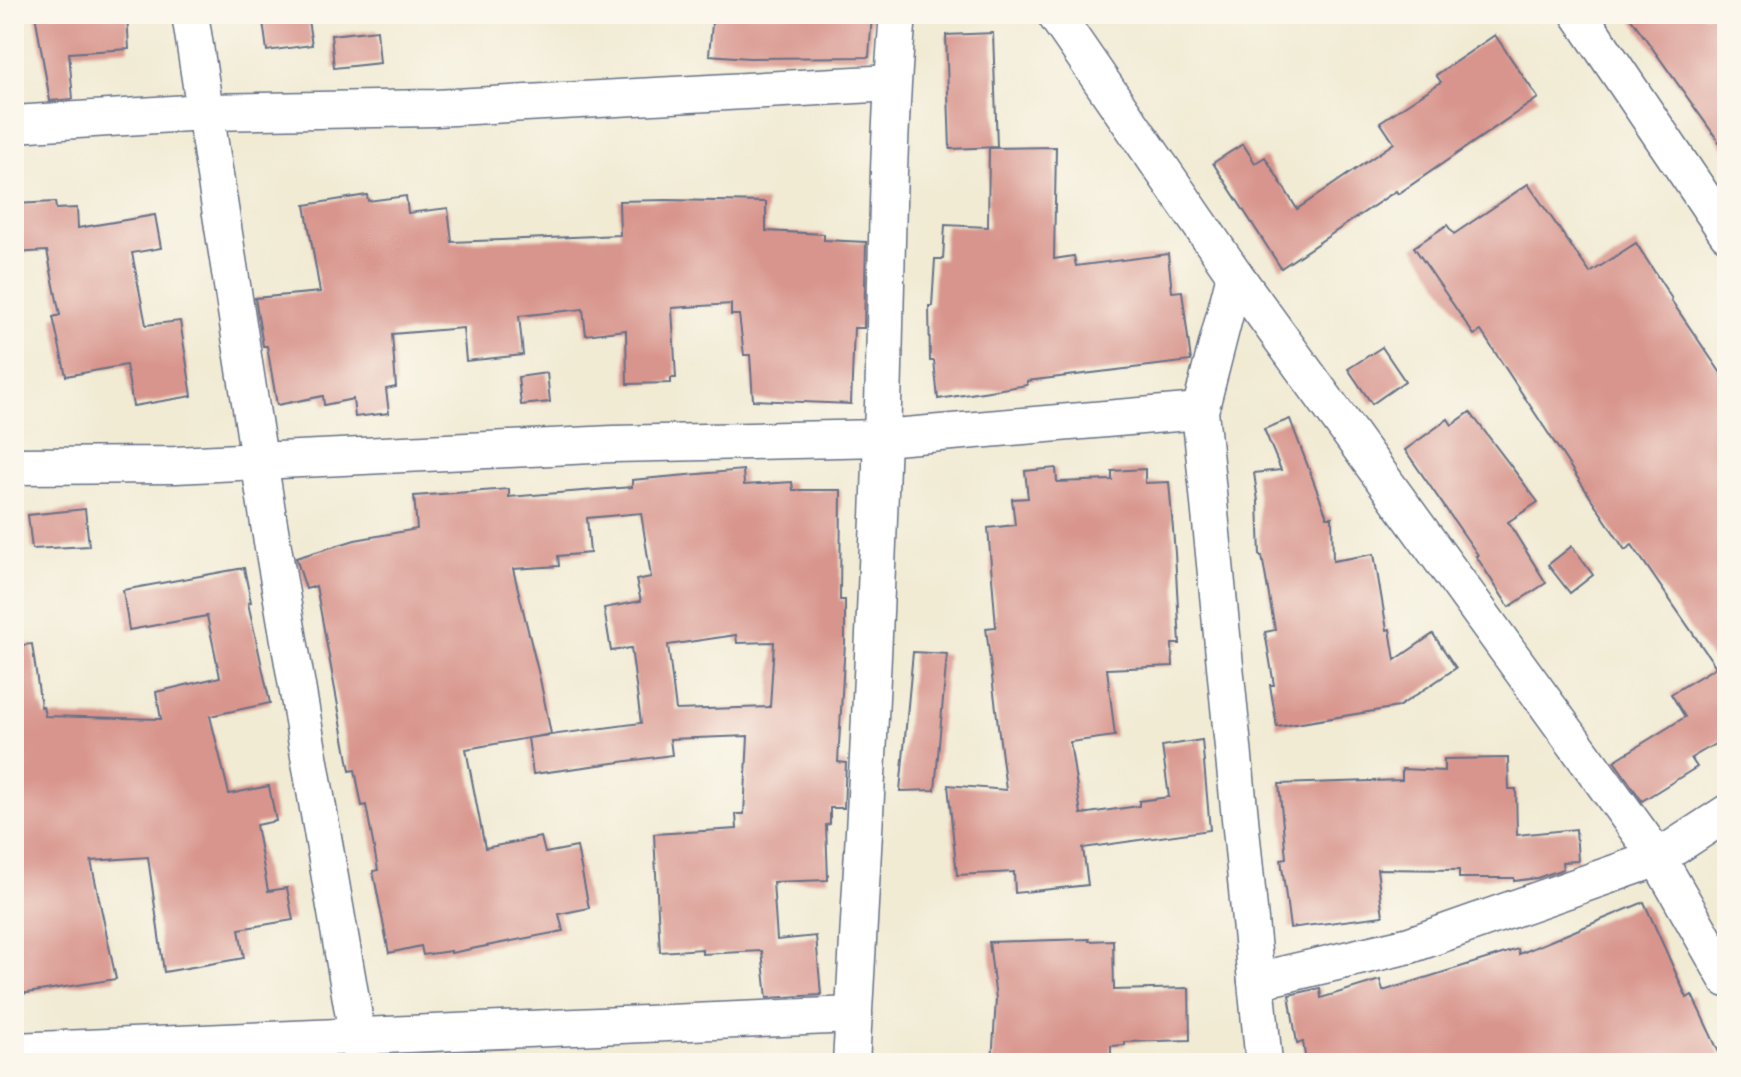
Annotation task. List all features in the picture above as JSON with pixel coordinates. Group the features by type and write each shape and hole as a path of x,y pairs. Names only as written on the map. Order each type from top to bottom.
{"street":[{"path":"190,14 259,460 359,1050"},
{"path":"851,1063 867,786 882,438 892,83 898,14"},
{"path":"1055,14 1235,275 1658,858 1727,979"},
{"path":"1579,14 1727,233"},
{"path":"14,124 204,112 435,108 892,83"},
{"path":"1235,275 1200,411 1264,1063"},
{"path":"14,466 175,465 613,444 882,438 1200,411"},
{"path":"1256,981 1410,945 1658,858 1727,813"},
{"path":"14,1051 359,1050 479,1029 854,1015"}],"building":[{"path":"35,14 127,14 129,49 69,53 73,99 50,101"},
{"path":"262,14 307,14 312,45 267,51"},
{"path":"713,14 872,14 869,57 749,58 709,55"},
{"path":"1628,14 1719,14 1727,25 1727,153"},
{"path":"377,30 380,63 334,68 331,35"},
{"path":"993,33 997,147 950,149 946,35"},
{"path":"1495,35 1538,98 1398,194 1396,191 1281,268 1213,163 1243,144 1255,163 1265,157 1297,209 1394,143 1380,122 1441,82 1436,75"},
{"path":"1056,147 1054,259 1074,256 1076,266 1168,254 1172,292 1182,291 1191,361 1027,381 1027,385 938,399 934,361 930,361 929,306 932,306 935,259 943,259 945,225 988,227 989,148"},
{"path":"1528,184 1590,273 1636,243 1727,382 1727,737 1691,758 1697,767 1642,801 1614,761 1685,717 1671,694 1716,667 1632,545 1625,550 1481,331 1474,335 1414,247 1447,225 1454,234"},
{"path":"367,195 368,201 406,196 408,213 448,208 452,242 620,235 619,201 666,200 766,202 766,231 824,234 824,240 866,242 864,328 854,328 851,404 753,400 750,355 744,355 739,315 731,315 731,304 672,308 676,378 671,378 671,383 627,384 626,330 586,335 583,309 519,316 523,355 466,361 463,328 392,334 396,387 386,389 389,413 355,417 353,399 324,405 323,396 277,405 255,298 320,292 305,205"},
{"path":"55,202 56,209 77,208 78,228 155,215 161,248 132,253 146,325 180,321 192,396 133,406 126,365 66,376 53,317 60,315 47,251 14,253 14,204"},
{"path":"1382,347 1405,381 1372,404 1348,369"},
{"path":"547,373 550,402 521,405 518,377"},
{"path":"1470,412 1538,502 1508,522 1546,583 1509,607 1478,555 1405,450 1448,419 1452,425"},
{"path":"1290,419 1327,517 1332,517 1333,561 1374,554 1395,660 1433,634 1456,668 1398,707 1277,727 1265,632 1275,630 1260,556 1254,473 1281,470 1264,429"},
{"path":"1056,468 1057,482 1112,480 1112,471 1145,469 1145,483 1169,482 1175,553 1180,644 1172,644 1173,666 1107,669 1115,736 1070,742 1081,814 1139,806 1139,801 1169,797 1162,746 1202,740 1210,830 1083,848 1088,885 1015,893 1014,872 957,875 948,785 1006,790 986,628 996,627 988,528 1015,525 1012,499 1028,498 1025,471"},
{"path":"743,470 744,485 792,482 793,490 841,490 840,600 845,600 845,642 838,762 846,763 844,808 830,808 830,824 826,825 828,880 773,882 777,940 816,936 821,995 767,998 762,951 702,954 702,949 660,952 654,834 737,829 736,814 744,814 748,736 670,739 672,755 533,774 528,738 466,749 485,848 541,837 545,853 577,847 589,908 559,914 563,931 451,953 423,955 421,946 389,953 373,871 378,870 366,805 362,806 355,770 350,771 316,586 306,589 296,558 355,540 417,529 414,496 509,489 509,497 632,487 632,480","holes":["641,513 651,577 636,580 641,601 604,608 611,651 631,648 641,723 529,738 551,734 513,569 559,566 558,556 590,553 587,518","736,635 737,643 774,642 770,707 676,710 668,645"]},
{"path":"85,509 89,546 32,549 28,515"},
{"path":"1572,546 1593,575 1570,593 1548,565"},
{"path":"244,568 251,602 248,603 270,703 210,716 229,794 269,786 276,821 256,825 268,891 287,888 293,920 239,929 244,958 164,972 148,857 91,861 116,979 14,995 14,646 32,644 45,716 161,719 156,692 220,677 207,616 129,630 123,590"},
{"path":"913,652 947,654 935,790 900,791"},
{"path":"1508,758 1509,789 1516,789 1517,835 1576,829 1578,861 1562,862 1563,869 1537,878 1514,881 1514,878 1459,878 1459,870 1377,869 1383,916 1290,928 1281,859 1286,858 1279,784 1402,780 1402,769 1444,771 1444,759"},
{"path":"1644,902 1687,998 1692,995 1724,1063 1306,1063 1303,1042 1297,1043 1289,995 1320,988 1321,998 1380,980 1383,991 1518,949 1519,954"},
{"path":"1113,940 1114,990 1189,988 1190,1040 1125,1042 1125,1045 1111,1046 1111,1063 992,1063 996,999 989,942"}]}
